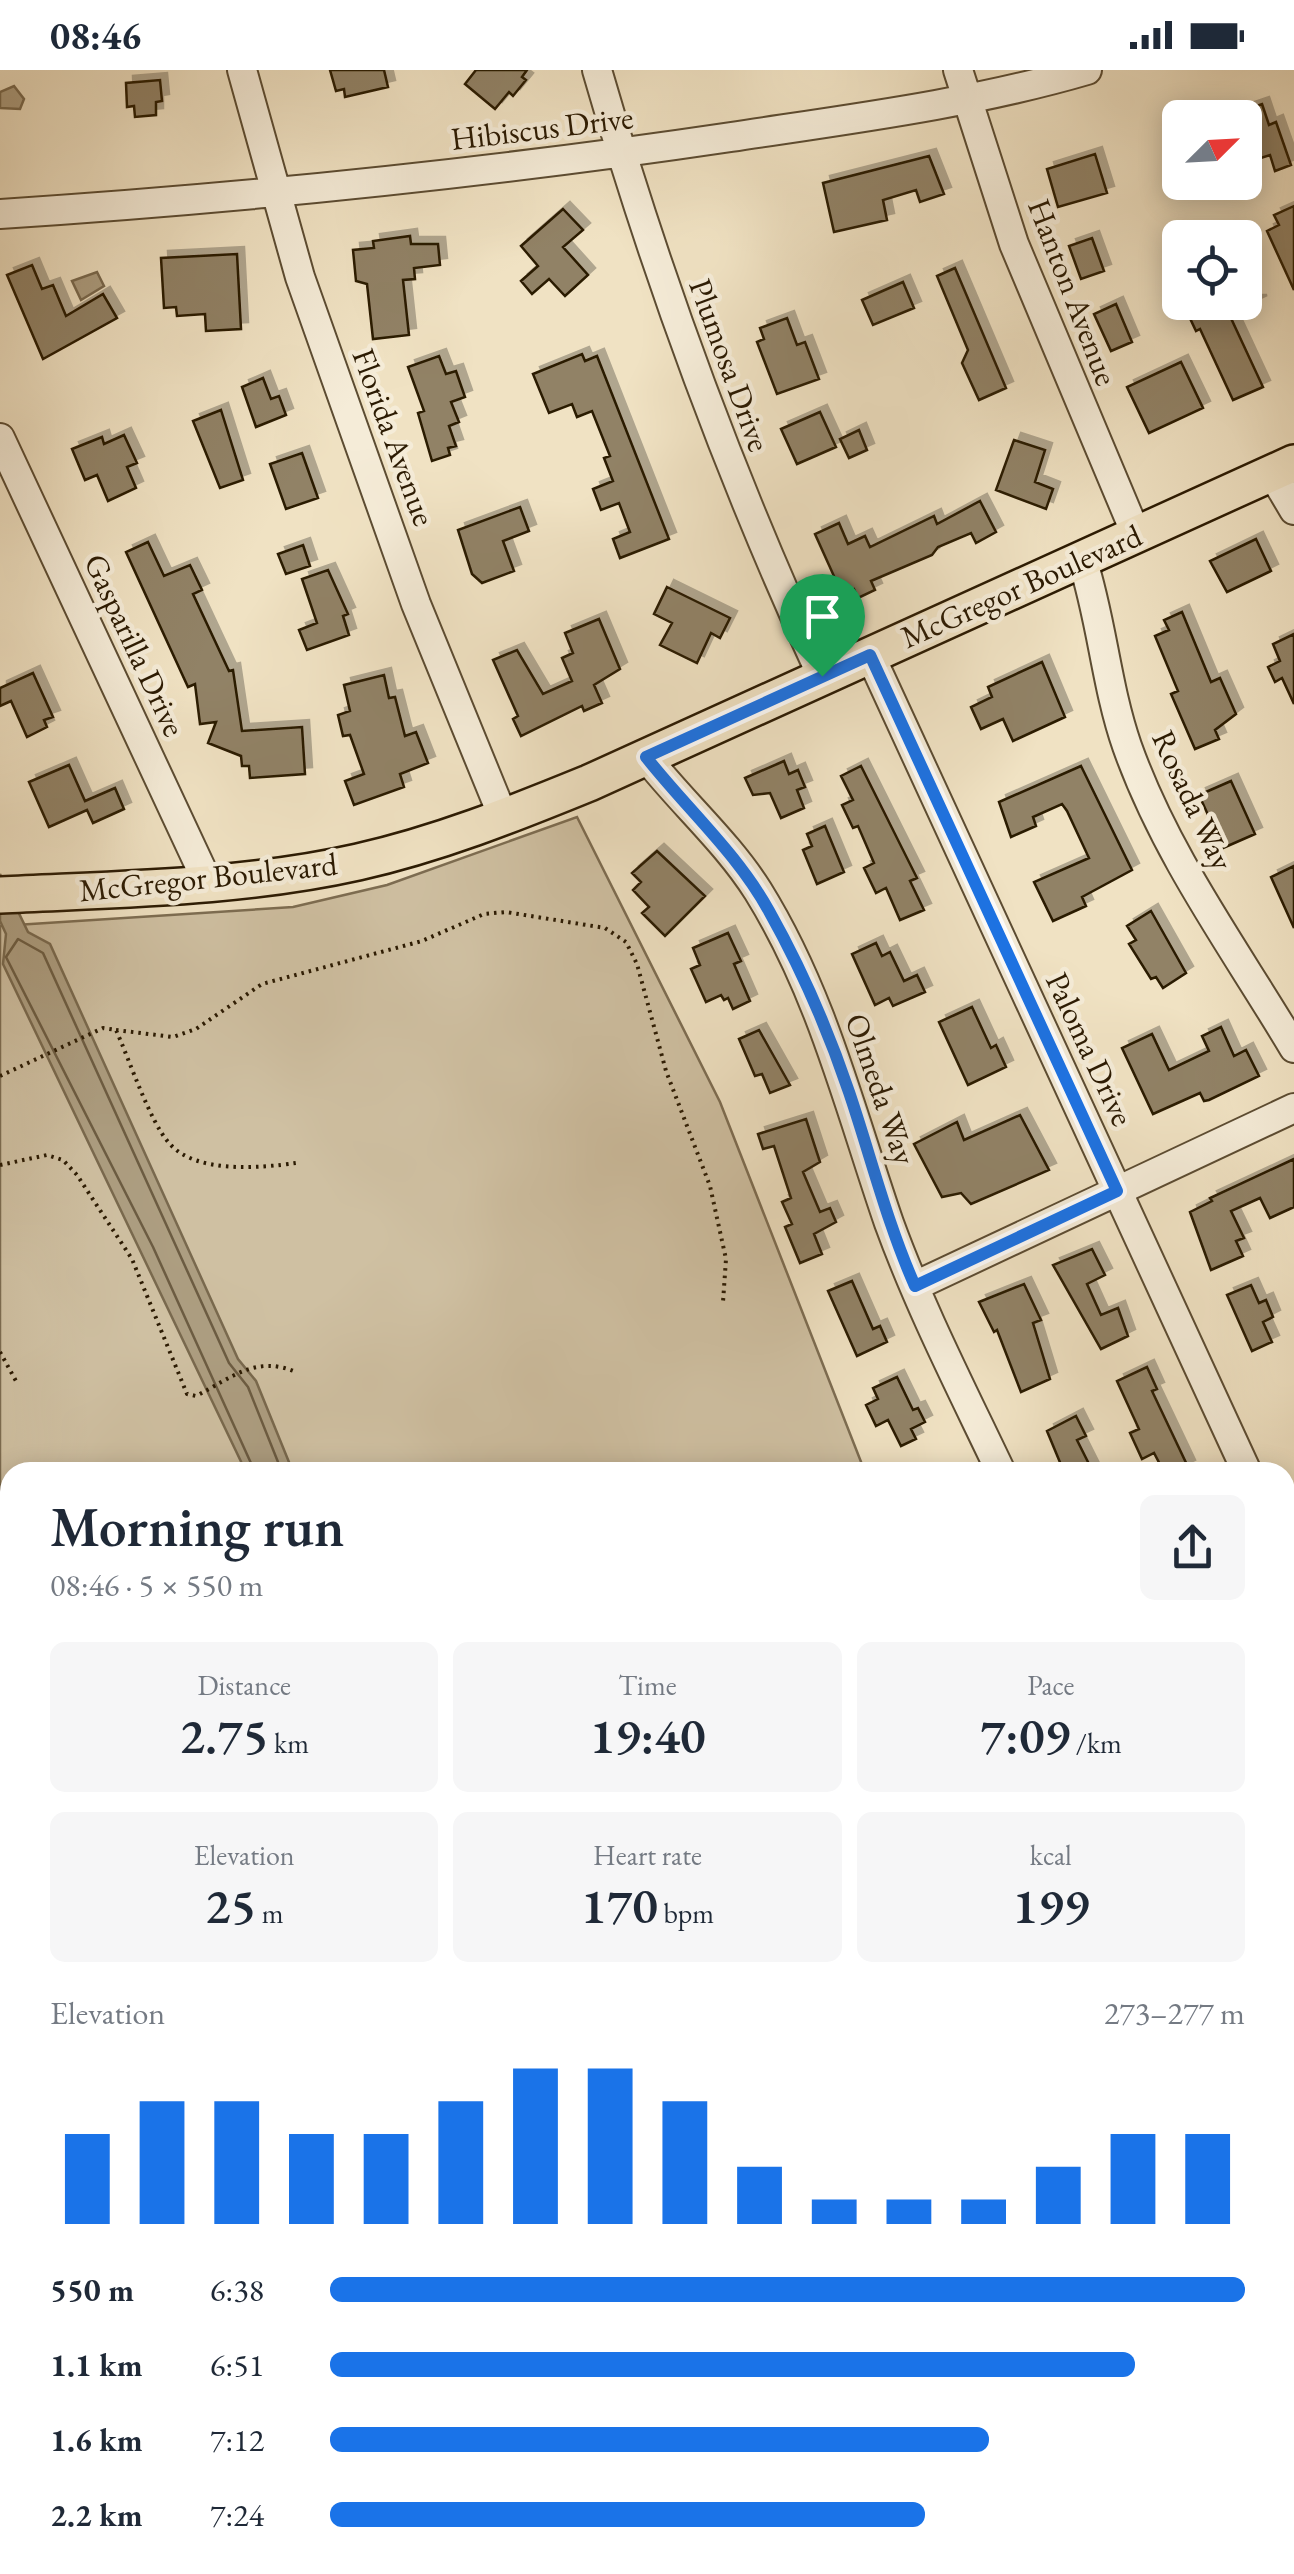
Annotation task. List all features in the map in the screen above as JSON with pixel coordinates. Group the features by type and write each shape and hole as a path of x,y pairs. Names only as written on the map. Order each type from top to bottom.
{"main road":[{"name":"McGregor Boulevard","path":"0,895 207,882 359,862 504,819 1283,468"}],"street":[{"name":"Florida Avenue","path":"242,70 300,278 416,604 504,819"},
{"name":"Plumosa Drive","path":"596,70 720,442 822,676"},
{"name":"Hanton Avenue","path":"958,70 1042,314 1136,534"},
{"name":"Hibiscus Drive","path":"0,214 276,192 621,154 1007,93 1087,70"},
{"name":"Gasparilla Drive","path":"0,438 207,882"},
{"path":"1283,468 1294,510"},
{"name":"Rosada Way","path":"1082,559 1126,742 1151,804 1207,912 1294,1048"},
{"name":"Paloma Drive","path":"870,655 1242,1462"},
{"name":"Olmeda Way","path":"646,757 744,870 771,914 808,990 848,1089 888,1219 915,1286 996,1462"},
{"path":"915,1286 1294,1108"}],"path":[{"path":"0,1076 103,1028 173,1038 196,1030 262,984 302,970 406,946 484,914 506,912 604,928 626,942 637,964 666,1071 697,1143 722,1227 726,1259 723,1302"},
{"path":"116,1030 168,1142 184,1156 265,1167 296,1163"},
{"path":"0,1164 48,1155 63,1160 77,1175 132,1259 187,1394 196,1396 256,1366 274,1363 296,1372"},
{"path":"0,1352 16,1381"}],"shaded area":[{"path":"577,817 720,1102 861,1462 0,1462 0,926 293,907 387,885"}],"water":[{"path":"14,86 24,99 20,109 0,108 0,92"},
{"path":"97,272 104,286 81,300 72,281"},
{"path":"0,874 28,932 50,944 238,1359 256,1381 289,1462 241,1462 3,964 6,934 0,921"}],"building":[{"path":"330,70 384,70 388,87 345,97 344,89 336,91"},
{"path":"476,70 527,70 522,77 526,80 513,96 509,92 495,109 465,84"},
{"path":"160,80 162,101 156,102 156,115 135,117 134,106 127,107 126,83"},
{"path":"1262,104 1269,125 1276,122 1291,165 1275,171 1270,155 1262,158"},
{"path":"1095,154 1107,193 1058,207 1047,169"},
{"path":"929,156 944,194 920,202 916,190 883,200 887,220 834,232 823,183"},
{"path":"1294,206 1294,290 1267,231 1279,225 1274,215"},
{"path":"563,209 583,230 563,247 588,275 565,296 549,279 532,294 521,281 538,266 521,246"},
{"path":"410,236 411,244 438,244 440,265 414,268 415,279 403,280 409,335 373,339 367,284 356,281 353,250 374,248 373,241"},
{"path":"1092,238 1104,271 1081,279 1069,246"},
{"path":"237,254 241,329 206,331 205,314 177,316 176,307 164,308 161,258"},
{"path":"32,265 42,289 53,285 66,316 103,294 117,318 43,359 7,275"},
{"path":"955,268 1006,388 979,400 962,363 968,350 937,276"},
{"path":"903,282 914,308 873,325 862,300"},
{"path":"1116,304 1132,342 1111,351 1094,314"},
{"path":"787,318 797,345 805,342 819,379 777,394 757,342 764,339 760,328"},
{"path":"1191,320 1232,320 1263,387 1233,400 1200,329 1196,331"},
{"path":"582,354 585,361 597,356 669,539 620,558 613,539 630,532 619,503 601,510 593,489 613,481 604,458 610,456 592,411 577,417 572,404 549,413 533,374"},
{"path":"439,356 446,374 456,371 465,397 451,402 459,422 449,426 456,446 448,448 450,455 432,461 418,413 424,411 408,367"},
{"path":"1181,362 1203,408 1149,433 1127,387"},
{"path":"263,378 271,399 279,396 286,415 256,427 242,387"},
{"path":"221,410 243,480 220,488 193,421"},
{"path":"820,412 836,447 797,464 781,429"},
{"path":"859,430 867,450 849,458 840,439"},
{"path":"124,435 137,463 127,467 136,488 108,501 97,475 85,480 72,449 102,437 104,444"},
{"path":"1014,440 1045,450 1035,482 1053,489 1046,509 996,490"},
{"path":"302,453 318,498 286,509 270,464"},
{"path":"980,501 996,532 976,543 971,533 938,547 932,555 871,581 875,590 858,598 854,589 842,594 815,534 839,523 848,544 865,536 870,547 934,516 937,524"},
{"path":"520,507 529,531 503,541 514,571 482,583 472,574 458,530"},
{"path":"1256,539 1271,571 1227,592 1210,561"},
{"path":"148,542 164,576 190,565 202,590 193,594 229,671 233,670 242,731 302,727 305,774 250,778 249,766 242,766 241,756 208,743 216,722 200,724 195,684 188,687 126,552"},
{"path":"303,545 310,566 286,574 278,554"},
{"path":"328,570 348,614 343,616 349,635 307,650 299,630 317,623 302,579"},
{"path":"667,587 730,618 720,638 711,633 697,663 660,645 672,623 654,614"},
{"path":"1182,612 1211,682 1220,678 1236,714 1215,730 1219,739 1195,749 1171,694 1178,691 1155,636 1169,630 1164,620"},
{"path":"599,619 620,669 594,685 602,703 584,711 582,706 521,736 513,719 518,716 493,660 517,650 543,694 572,681 562,658 573,653 565,633"},
{"path":"1294,634 1294,704 1282,678 1275,682 1268,667 1280,661 1273,644"},
{"path":"1042,662 1065,717 1013,741 1003,719 981,729 971,707 992,697 988,687"},
{"path":"33,673 53,717 44,720 47,727 27,737 11,701 0,706 0,688"},
{"path":"384,675 389,698 395,697 405,736 416,732 428,763 400,774 404,787 354,805 345,781 364,774 350,735 343,736 338,715 350,711 344,685"},
{"path":"784,761 789,774 798,770 805,787 797,790 804,808 781,818 770,793 753,795 745,778"},
{"path":"69,765 85,801 115,788 124,809 93,823 87,810 49,827 29,782"},
{"path":"861,766 917,878 910,881 924,910 900,920 886,888 876,893 864,868 874,863 858,826 853,828 842,805 853,800 841,776"},
{"path":"1081,766 1132,870 1082,897 1086,906 1053,921 1034,882 1089,858 1062,804 1033,817 1036,826 1011,837 999,802"},
{"path":"1231,781 1255,834 1223,848 1199,795"},
{"path":"825,826 844,872 817,884 803,850 812,846 807,834"},
{"path":"657,851 705,896 665,936 642,913 649,907 633,890 641,882 632,873"},
{"path":"1294,866 1294,928 1271,877"},
{"path":"1151,911 1186,973 1163,988 1156,977 1151,979 1129,944 1136,940 1127,926"},
{"path":"728,933 741,961 734,964 750,1001 733,1009 728,998 724,1000 721,995 706,1002 691,969 700,965 693,948"},
{"path":"876,943 882,956 890,952 904,981 917,975 925,992 893,1006 889,998 875,1005 852,954"},
{"path":"972,1007 991,1048 996,1045 1006,1067 968,1085 939,1022"},
{"path":"1221,1027 1234,1056 1246,1050 1259,1076 1209,1100 1204,1101 1200,1093 1153,1114 1122,1048 1152,1034 1169,1070 1209,1051 1202,1036"},
{"path":"759,1030 790,1085 770,1093 762,1074 755,1076 739,1039"},
{"path":"1020,1115 1049,1170 971,1204 961,1193 942,1197 914,1144 957,1122 964,1140"},
{"path":"806,1119 820,1162 803,1172 820,1212 830,1208 836,1222 814,1234 822,1254 800,1263 785,1227 792,1224 782,1202 791,1198 774,1146 763,1149 758,1134"},
{"path":"1294,1159 1294,1207 1270,1218 1260,1198 1231,1211 1244,1238 1236,1241 1243,1256 1211,1270 1190,1212 1212,1201 1210,1198"},
{"path":"1092,1249 1105,1275 1087,1284 1101,1315 1118,1308 1128,1336 1101,1349 1053,1265"},
{"path":"852,1281 873,1329 880,1326 887,1342 857,1356 828,1291"},
{"path":"1024,1284 1041,1320 1033,1323 1050,1379 1021,1392 997,1330 994,1332 979,1302"},
{"path":"1251,1285 1259,1303 1266,1300 1273,1317 1263,1322 1272,1342 1252,1351 1227,1295"},
{"path":"1147,1367 1157,1389 1152,1391 1186,1462 1159,1462 1154,1453 1142,1459 1130,1433 1139,1429 1117,1381"},
{"path":"897,1377 913,1410 918,1408 925,1422 911,1429 916,1439 901,1446 888,1420 876,1426 866,1405 878,1399 873,1388"},
{"path":"1076,1416 1086,1436 1077,1440 1088,1462 1060,1462 1047,1431"}],"route":[{"path":"870,655 1117,1191 915,1286 888,1219 848,1089 808,990 771,914 744,870 646,757 822,676 870,655"}]}
